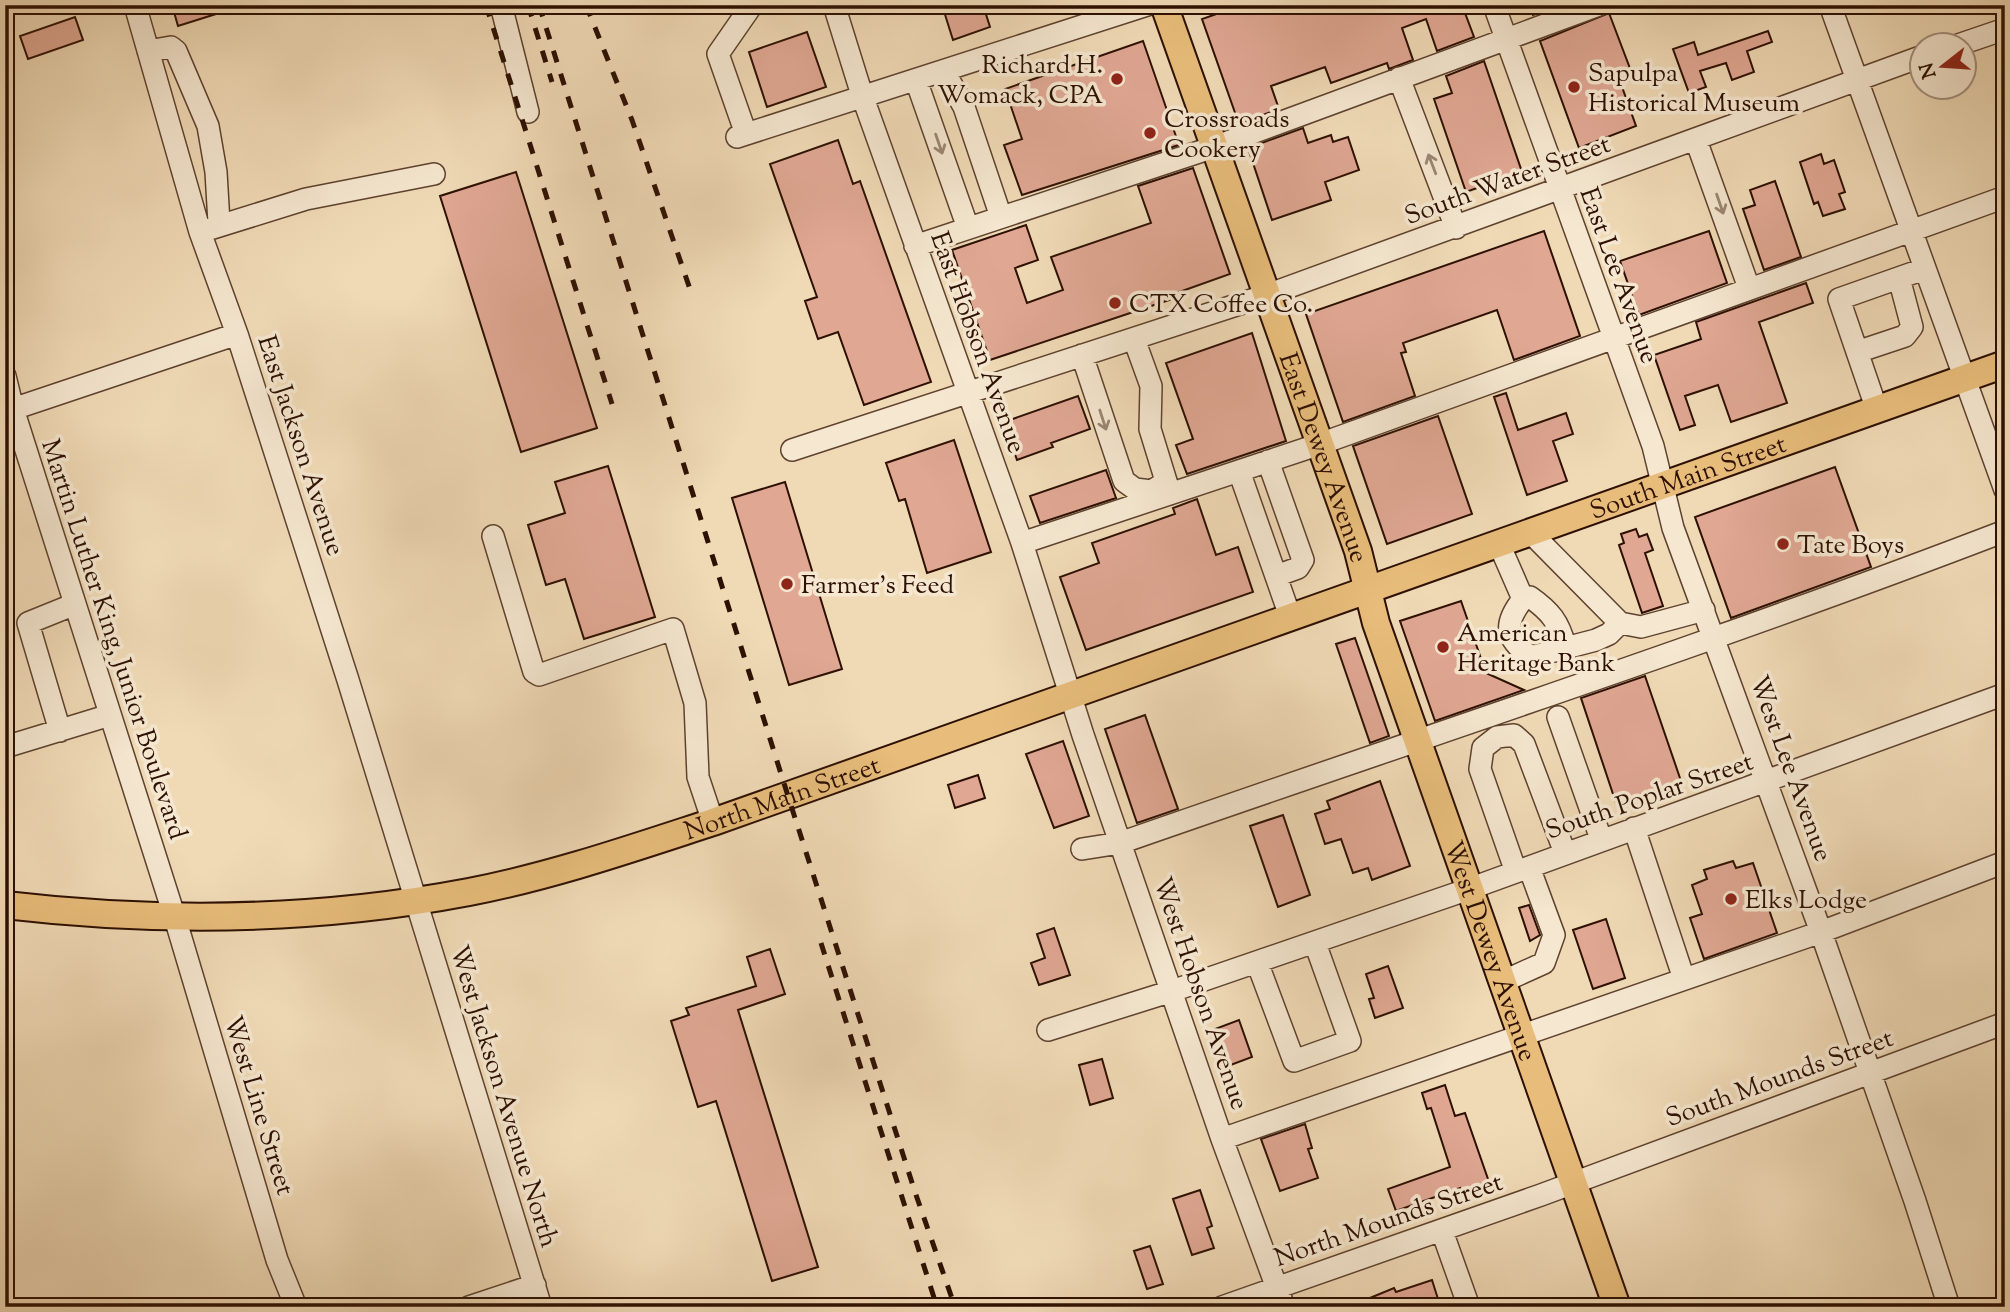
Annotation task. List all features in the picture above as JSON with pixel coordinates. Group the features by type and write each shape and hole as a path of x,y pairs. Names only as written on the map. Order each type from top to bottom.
{"main road":[{"name":"East Dewey Avenue","path":"1164,5 1361,558 1369,592"},
{"name":"South Main Street","path":"1369,592 2005,365"},
{"name":"North Main Street","path":"5,905 59,912 175,918 289,914 415,902 527,878 713,822 1369,592"},
{"name":"West Dewey Avenue","path":"1369,592 1376,623 1617,1307"}],"street":[{"name":"East Jackson Avenue","path":"135,5 148,51 209,228 237,334 415,902"},
{"path":"500,5 528,112"},
{"path":"752,5 718,54 742,135 1147,5"},
{"name":"East Hobson Avenue","path":"834,5 862,95 1022,543 1072,697"},
{"name":"East Lee Avenue","path":"1494,5 1653,446 1663,486"},
{"path":"915,246 1214,147 1599,5"},
{"path":"1830,5 1964,379 1997,445 2005,490"},
{"path":"1979,38 2005,29"},
{"path":"148,51 171,47 176,51 208,126 216,172 209,228 306,199 434,174"},
{"name":"South Water Street","path":"792,450 1267,295 1696,140 1855,78 1909,61"},
{"path":"944,71 964,107 1001,218"},
{"path":"1399,78 1456,228"},
{"path":"916,80 968,228"},
{"path":"1696,140 1749,288"},
{"path":"1022,543 1168,489 1239,471 1320,444 2005,197"},
{"path":"1877,410 1839,299 1924,269"},
{"path":"1857,352 1905,336 1912,327 1899,278"},
{"path":"13,409 237,334"},
{"path":"1134,338 1151,386 1150,429 1168,489"},
{"path":"1082,355 1124,481 1135,489 1168,489"},
{"name":"Martin Luther King, Junior Boulevard","path":"5,376 13,409 13,434 75,604 175,918"},
{"path":"1268,461 1303,560 1298,568 1276,576"},
{"path":"1239,471 1291,619"},
{"name":"West Lee Avenue","path":"1663,486 1670,520 1715,636 1821,932 1916,1201 1949,1307"},
{"path":"1082,849 1120,843 1417,741 1876,581 2005,531"},
{"path":"1531,533 1620,623 1641,627 1704,610"},
{"path":"493,536 534,672 539,675 673,629 695,703 698,777 713,822"},
{"path":"1499,544 1523,599"},
{"path":"1565,646 1560,625 1547,609 1530,597 1523,599 1510,620 1509,632 1516,646 1531,657 1552,654 1565,646 1596,640 1620,623"},
{"path":"60,731 28,623 75,604"},
{"name":"South Poplar Street","path":"1048,1030 1172,991 1469,889 2005,694"},
{"name":"West Hobson Avenue","path":"1072,697 1222,1139 1281,1297"},
{"path":"5,747 110,715"},
{"path":"1558,717 1601,839"},
{"path":"1502,982 1537,968 1544,962 1554,935 1480,769 1483,748 1497,737 1514,735 1524,744 1565,853"},
{"path":"1634,828 1684,979"},
{"path":"1222,1139 1821,932 2005,862"},
{"name":"West Jackson Avenue North","path":"415,902 541,1307"},
{"name":"West Line Street","path":"175,918 277,1260 296,1307"},
{"path":"1257,962 1294,1061 1350,1041 1315,943"},
{"name":"South Mounds Street","path":"1573,1184 2005,1023"},
{"name":"North Mounds Street","path":"1222,1307 1281,1297 1442,1231 1573,1184"},
{"path":"1442,1231 1469,1307"},
{"path":"469,1307 534,1285"}],"building":[{"path":"172,5 234,5 235,8 178,26"},
{"path":"942,5 983,5 990,27 953,40"},
{"path":"1242,5 1462,5 1474,37 1437,51 1426,19 1402,28 1413,60 1389,69 1387,63 1331,83 1325,67 1271,86 1279,109 1239,124 1202,19"},
{"path":"1530,5 1560,5 1533,15"},
{"path":"1609,13 1634,79 1621,84 1636,126 1579,148 1540,41"},
{"path":"75,17 83,40 28,59 20,36"},
{"path":"1768,31 1772,42 1747,51 1754,72 1732,80 1726,63 1700,71 1706,87 1689,93 1673,49 1694,42 1698,55"},
{"path":"807,32 826,87 767,107 749,52"},
{"path":"1143,41 1179,145 1022,195 1004,145 1022,139 1005,89"},
{"path":"1484,61 1522,172 1466,192 1434,99 1452,93 1446,76"},
{"path":"1303,128 1308,143 1331,135 1333,142 1348,137 1359,170 1325,182 1331,200 1272,220 1248,148"},
{"path":"838,140 853,184 860,181 931,382 864,405 838,332 818,339 805,301 817,297 770,164"},
{"path":"1821,154 1824,164 1834,160 1845,192 1839,194 1845,209 1823,216 1818,202 1814,204 1800,162"},
{"path":"1193,168 1230,274 1171,295 1172,299 990,360 952,250 1026,225 1038,260 1015,268 1027,303 1063,290 1051,257 1151,223 1138,186"},
{"path":"516,172 597,428 521,452 440,196"},
{"path":"1775,181 1801,257 1764,270 1743,209 1755,205 1750,190"},
{"path":"1544,231 1580,336 1514,360 1497,310 1403,343 1406,352 1401,353 1415,396 1343,422 1306,314"},
{"path":"1709,231 1727,283 1639,315 1620,261"},
{"path":"1806,283 1813,303 1759,322 1787,403 1731,422 1718,385 1685,396 1695,425 1680,430 1654,355 1701,339 1696,322"},
{"path":"1252,333 1286,441 1187,474 1176,445 1193,439 1166,363"},
{"path":"1506,393 1518,430 1566,413 1573,434 1553,441 1567,481 1527,495 1494,397"},
{"path":"1078,396 1090,429 1051,443 1053,447 1017,460 1004,422"},
{"path":"1438,416 1472,514 1387,544 1353,446"},
{"path":"954,440 991,552 927,573 905,499 899,501 886,463"},
{"path":"608,466 655,617 584,639 565,579 546,585 528,525 565,513 555,482"},
{"name":"Tate Boys","path":"1835,467 1871,567 1731,618 1695,517"},
{"path":"1106,470 1116,498 1040,523 1030,496"},
{"name":"Farmer's Feed","path":"785,482 842,669 789,685 732,498"},
{"path":"1197,499 1216,555 1238,547 1253,592 1086,650 1060,577 1099,563 1092,543 1175,514 1173,508"},
{"name":"American Heritage Bank","path":"1636,529 1639,537 1647,534 1653,550 1645,553 1663,606 1642,613 1619,545 1624,543 1621,534"},
{"name":"American Heritage Bank","path":"1461,601 1486,673 1524,690 1435,721 1400,621"},
{"path":"1355,638 1389,736 1370,743 1336,644"},
{"path":"1645,676 1681,781 1616,803 1581,698"},
{"path":"1145,715 1178,809 1137,823 1105,729"},
{"path":"1063,741 1089,816 1054,828 1026,754"},
{"path":"978,775 985,798 955,808 948,785"},
{"path":"1380,781 1410,866 1372,880 1368,868 1353,873 1341,839 1325,844 1315,814 1330,809 1327,801"},
{"path":"1283,815 1310,895 1278,907 1250,826"},
{"name":"Elks Lodge","path":"1733,861 1736,868 1753,863 1777,933 1704,959 1690,918 1702,914 1692,885 1707,879 1704,870"},
{"path":"1529,905 1540,935 1530,941 1519,908"},
{"path":"1606,919 1625,978 1593,989 1573,930"},
{"path":"1054,928 1070,975 1039,985 1031,963 1045,958 1037,934"},
{"path":"770,949 785,994 738,1010 818,1267 772,1281 716,1101 698,1107 671,1021 689,1015 686,1008 756,986 747,957"},
{"path":"1388,966 1403,1008 1375,1018 1369,999 1374,998 1366,974"},
{"path":"1239,1020 1252,1057 1228,1066 1215,1029"},
{"path":"1102,1059 1113,1098 1090,1105 1079,1065"},
{"path":"1445,1085 1455,1116 1465,1113 1489,1182 1461,1192 1460,1188 1396,1211 1388,1189 1450,1167 1431,1108 1427,1109 1422,1093"},
{"path":"1305,1124 1312,1148 1308,1149 1318,1178 1280,1191 1261,1139"},
{"path":"1200,1190 1212,1226 1207,1228 1214,1248 1192,1255 1173,1199"},
{"path":"1150,1246 1163,1284 1147,1289 1134,1251"},
{"path":"1432,1280 1438,1299 1426,1303 1427,1307 1348,1307 1394,1288 1396,1292"}],"railway":[{"path":"486,5 612,404"},
{"path":"528,5 552,82"},
{"path":"539,5 788,796 915,1192 955,1307"},
{"path":"586,5 632,120 691,292"},
{"path":"821,943 937,1307"}],"place":[{"name":"Richard H. Womack, CPA","path":"1117,79"},
{"name":"Sapulpa Historical Museum","path":"1574,87"},
{"name":"Crossroads Cookery","path":"1150,133"},
{"name":"CTX Coffee Co.","path":"1115,303"},
{"name":"Tate Boys","path":"1783,544"},
{"name":"Farmer's Feed","path":"787,584"},
{"name":"American Heritage Bank","path":"1443,647"},
{"name":"Elks Lodge","path":"1731,899"}]}
